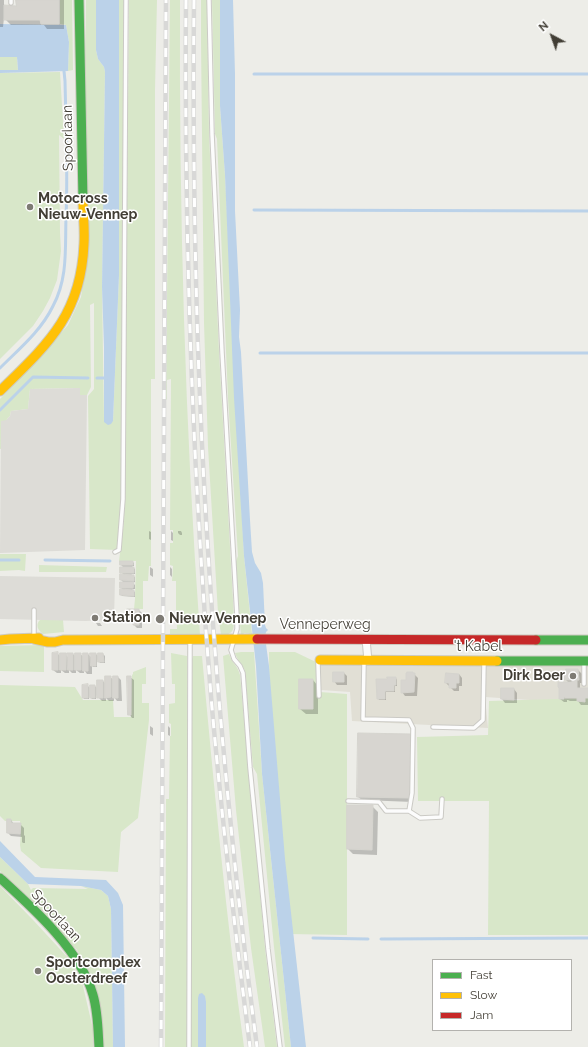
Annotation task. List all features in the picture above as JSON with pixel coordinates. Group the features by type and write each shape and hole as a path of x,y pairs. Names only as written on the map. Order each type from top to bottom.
{"main road":[{"name":"Spoorlaan","path":"0,391 34,358 54,335 74,299 80,278 84,244 79,0"},
{"name":"Venneperweg","path":"2,638 34,639 47,643 63,640 190,639 588,640"},
{"name":"'t Kabel","path":"320,660 586,661"},
{"name":"Spoorlaan","path":"0,878 62,940 75,957 93,993 97,1016 99,1047"}],"street":[{"path":"366,639 366,661"}],"lane":[{"path":"115,552 119,550 123,499 126,0"},
{"path":"209,0 212,142 222,360 238,639 231,650 234,659 240,666 243,673 251,776 280,1047"},
{"path":"34,610 34,639"},
{"path":"189,1047 190,639"},
{"path":"319,696 318,664 320,660"},
{"path":"366,661 363,719 409,720 413,728 412,793 409,811"},
{"path":"433,727 474,728 483,720 484,661"},
{"path":"584,684 586,661"},
{"path":"348,801 378,802 386,811 409,811 420,818 441,817 442,799"}],"shaded area":[{"path":"80,388 80,395 87,395 85,550 0,553 1,421 7,420 11,411 28,409 30,389"},
{"path":"0,576 115,578 114,620 85,621 0,619"},
{"path":"319,664 588,664 588,704 485,697 488,728 352,721 350,692 321,690"}],"green space":[{"path":"60,0 72,0 73,70 68,71 69,42 66,25 60,24"},
{"path":"86,0 96,0 96,50 98,59 104,67 105,72 102,287 104,422 113,421 119,275 119,0 124,0 121,499 117,550 90,549 88,396 94,389 94,303 90,305 91,387 87,395 80,395 80,388 30,389 28,409 11,411 10,416 7,419 0,449 0,399 68,325 81,297 88,251 85,75"},
{"path":"129,0 157,0 155,90 155,379 151,379 151,566 149,566 148,581 143,581 143,609 134,609 136,561 119,561 124,522"},
{"path":"170,0 180,0 184,318 190,477 200,635 170,635 170,629 177,629 176,581 172,581 173,566 170,565 170,543 173,543 173,530 170,530 171,379 167,380 166,400"},
{"path":"201,0 207,0 209,134 219,352 234,618 234,625 231,633 225,635 221,635 218,613 208,447 204,323"},
{"path":"212,0 220,0 220,106 225,175 244,556 252,634 244,633 241,636 235,564 238,556 228,398 217,139 215,134"},
{"path":"0,57 17,57 18,71 0,70"},
{"name":"Motocross Nieuw-Vennep","path":"60,72 64,139 59,135 61,251 57,280 50,298 33,326 0,359 0,73"},
{"path":"0,554 26,554 25,571 0,571"},
{"path":"39,565 107,567 106,572 39,572"},
{"path":"40,620 63,620 64,632 43,634 38,627"},
{"path":"44,645 44,672 0,671 0,646"},
{"path":"254,652 262,774 291,1047 285,1047 257,774 253,767 245,671 235,653"},
{"path":"269,652 295,652 318,663 320,692 347,694 347,935 288,934 270,745"},
{"path":"171,653 187,656 187,1047 165,1047 166,799 169,799 171,736 169,704 175,703 175,684 172,684"},
{"path":"229,654 240,675 265,948 277,1047 265,1047 251,948 236,810 223,656"},
{"path":"193,656 202,656 226,901 244,1047 206,1047 205,996 198,998 198,1047 190,1047 192,851 191,666"},
{"path":"146,667 146,684 142,684 142,703 149,703 149,720 138,818 121,832 118,872 41,868 21,851 20,821 5,821 0,816 0,685 75,687 83,700 113,700 114,717 131,717 132,675 133,672"},
{"path":"588,698 588,935 488,935 489,801 418,801 417,737 488,735 489,701"},
{"path":"0,857 28,884 31,890 33,888 88,889 81,886 101,890 108,896 111,909 113,1047 103,1047 90,974 77,950 0,871"},
{"name":"Sportcomplex Oosterdreef","path":"0,886 70,960 82,982 93,1029 93,1047 0,1047"}],"water":[{"path":"96,0 119,0 119,275 113,421 108,425 104,422 102,287 105,72 104,67 98,59 96,50"},
{"path":"220,0 233,0 235,74 235,211 240,310 239,337 252,552 255,563 261,573 263,583 265,625 268,630 265,637 269,666 285,859 306,1047 291,1047 262,774 256,666 244,556 234,398 225,175 220,106"},
{"path":"0,24 66,25 69,42 68,71 0,73 0,70 18,70 17,57 0,57"},
{"path":"0,841 35,877 106,880 118,893 123,905 125,1047 113,1047 111,909 108,896 101,890 81,886 28,884 0,857"},
{"path":"202,993 205,996 206,1002 206,1047 198,1047 198,998 199,994"}],"building":[{"path":"16,0 59,0 59,24 41,24 40,20 4,20 4,5 16,6"},
{"path":"120,561 133,561 133,565 120,565"},
{"path":"120,567 134,567 134,573 120,573"},
{"path":"120,574 134,575 134,581 120,580"},
{"path":"120,582 134,582 133,588 120,588"},
{"path":"120,589 134,590 134,596 120,595"},
{"path":"127,609 139,609 139,625 133,625 133,619 127,619"},
{"path":"58,652 58,670 52,670 52,653"},
{"path":"60,653 66,653 66,670 60,670"},
{"path":"67,653 73,653 73,670 68,670"},
{"path":"75,653 81,653 81,670 75,670"},
{"path":"83,653 88,653 88,671 83,671"},
{"path":"90,653 96,653 96,666 91,666"},
{"path":"98,653 103,653 104,662 98,662"},
{"path":"566,669 578,669 579,680 577,680 577,688 588,688 588,698 585,698 585,702 577,701 577,698 564,697 564,699 559,699 558,682 572,682 572,680 564,680"},
{"path":"333,672 344,672 344,682 333,682"},
{"path":"407,672 415,673 414,692 401,693 401,680 406,680"},
{"path":"446,673 459,674 459,683 456,683 456,688 449,688 449,683 445,683"},
{"path":"105,676 111,676 111,697 105,698"},
{"path":"113,676 118,676 118,698 113,698"},
{"path":"127,676 131,676 131,715 128,715"},
{"path":"387,677 396,677 394,691 385,691 385,699 377,699 376,679 387,679"},
{"path":"299,679 313,679 313,709 299,709"},
{"path":"97,680 103,680 103,698 97,698"},
{"path":"88,684 88,698 82,698 82,685"},
{"path":"90,685 95,685 95,698 90,698"},
{"path":"501,688 514,688 514,700 501,699"},
{"path":"358,733 411,734 410,798 357,797"},
{"path":"347,805 373,805 372,850 347,849"},
{"path":"7,819 11,819 11,823 21,823 20,834 7,833"}],"waterway":[{"path":"0,368 42,324 53,306 61,285 65,263 67,183 65,81 63,69"},
{"path":"254,74 588,74"},
{"path":"254,210 588,211"},
{"path":"260,353 588,353"},
{"path":"0,410 33,377 88,378"},
{"path":"97,378 107,378"},
{"path":"0,560 19,560"},
{"path":"45,560 110,561"},
{"path":"313,938 368,939"},
{"path":"381,939 588,938"}],"railway":[{"path":"161,1047 166,0"},
{"path":"186,0 186,174 188,261 194,435 204,609 219,784 250,1047"},
{"path":"194,0 196,261 198,348 206,523 227,786 257,1047"}],"traffic: fast":[{"path":"79,0 83,200"},
{"path":"536,640 588,640"},
{"path":"497,661 588,661"},
{"path":"0,878 41,917 78,962 87,979 95,1001 98,1021 99,1047"}],"traffic: slow":[{"path":"0,391 47,343 69,309 76,290 81,269 84,238 83,200"},
{"path":"0,640 39,638"},
{"path":"34,639 48,642 63,640 257,639"},
{"path":"320,660 497,661"}],"traffic: jam":[{"path":"257,639 536,640"}],"place":[{"name":"Motocross Nieuw-Vennep","path":"30,207"},
{"name":"Station","path":"95,618"},
{"name":"Nieuw Vennep","path":"160,619"},
{"name":"Dirk Boer","path":"573,676"},
{"name":"Sportcomplex Oosterdreef","path":"38,971"}]}
